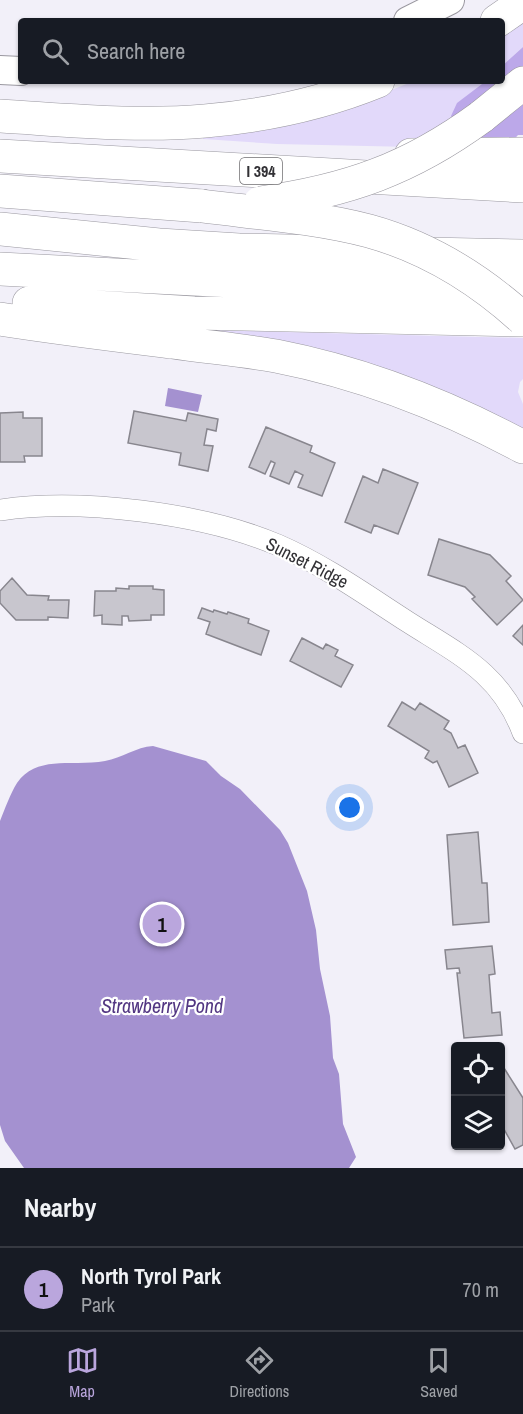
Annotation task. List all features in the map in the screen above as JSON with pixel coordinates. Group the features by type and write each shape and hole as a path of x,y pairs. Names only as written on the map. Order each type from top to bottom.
{"highway":[{"path":"501,18 523,3"},
{"path":"202,206 283,200 357,183 425,154 447,141 523,83"},
{"path":"0,116 136,122 205,121 278,110 341,94 369,84"},
{"path":"5,157 523,154"},
{"name":"I 394","path":"5,157 523,186"},
{"path":"0,191 202,206 291,217 369,231 457,268 488,289 523,320"},
{"path":"0,228 81,228 300,237 523,238"},
{"path":"0,228 159,245 239,250 523,256"},
{"path":"0,269 291,284 523,287"},
{"path":"0,301 205,314 523,320"},
{"path":"0,319 235,350 306,363 375,382 416,397 459,415 523,447"}],"street":[{"path":"414,18 450,0"},
{"path":"0,70 18,71"},
{"name":"Sunset Ridge","path":"0,510 36,506 99,507 182,518 246,534 277,545 346,583 485,672 510,706 523,733"}],"shaded area":[{"path":"523,20 523,47 505,63 505,31"},
{"path":"523,47 523,66 505,81 505,63"},
{"path":"406,84 484,84 454,122 412,147 277,144 203,139 203,134 379,95"},
{"path":"482,84 501,84 454,122 451,116 457,103"},
{"path":"523,98 523,135 518,135 509,145 475,137"},
{"path":"209,330 523,338 523,379 518,392 523,404 523,438"}],"water":[{"path":"168,388 202,395 198,412 165,406"},
{"name":"Strawberry Pond","path":"153,746 206,761 221,776 240,789 280,830 288,843 307,891 316,930 320,969 330,1016 333,1058 339,1074 343,1124 356,1157 349,1168 24,1168 5,1141 0,1125 0,821 17,783 35,768 57,763 105,761"}],"building":[{"path":"134,411 186,421 188,413 218,419 216,431 207,429 204,445 213,446 208,471 179,465 181,453 128,443"},
{"path":"23,412 23,418 42,418 42,456 24,456 25,462 0,462 0,413"},
{"path":"266,427 312,446 310,452 335,463 322,496 298,487 303,475 295,471 289,484 270,476 275,463 271,461 265,474 249,467"},
{"path":"383,469 418,483 398,534 374,525 371,533 345,522 363,476 378,483"},
{"path":"439,539 490,555 511,576 506,581 523,600 497,625 472,599 475,597 465,587 428,575"},
{"path":"12,578 27,595 49,596 48,600 69,600 68,618 16,620 0,603 0,591"},
{"path":"129,586 153,586 153,589 164,590 164,615 151,615 151,620 129,621 128,616 122,616 122,625 102,624 102,615 94,616 95,591 116,591 116,588 129,589"},
{"path":"202,608 213,612 214,610 227,614 228,612 249,619 248,623 269,631 261,655 206,634 210,622 198,618"},
{"path":"523,625 523,645 513,636"},
{"path":"302,638 323,649 326,644 338,650 335,656 353,665 341,687 290,661"},
{"path":"402,702 415,710 420,703 449,721 444,729 451,733 458,748 465,745 478,773 449,787 437,761 433,763 425,758 429,751 388,726"},
{"path":"478,832 482,883 487,883 489,922 453,925 447,835"},
{"path":"492,946 495,974 489,975 492,1013 500,1012 502,1035 464,1038 457,973 460,973 459,968 447,969 445,950"},
{"path":"505,1070 523,1098 523,1145 515,1149 505,1131"}],"place":[{"name":"North Tyrol Park","path":"162,924"}]}
